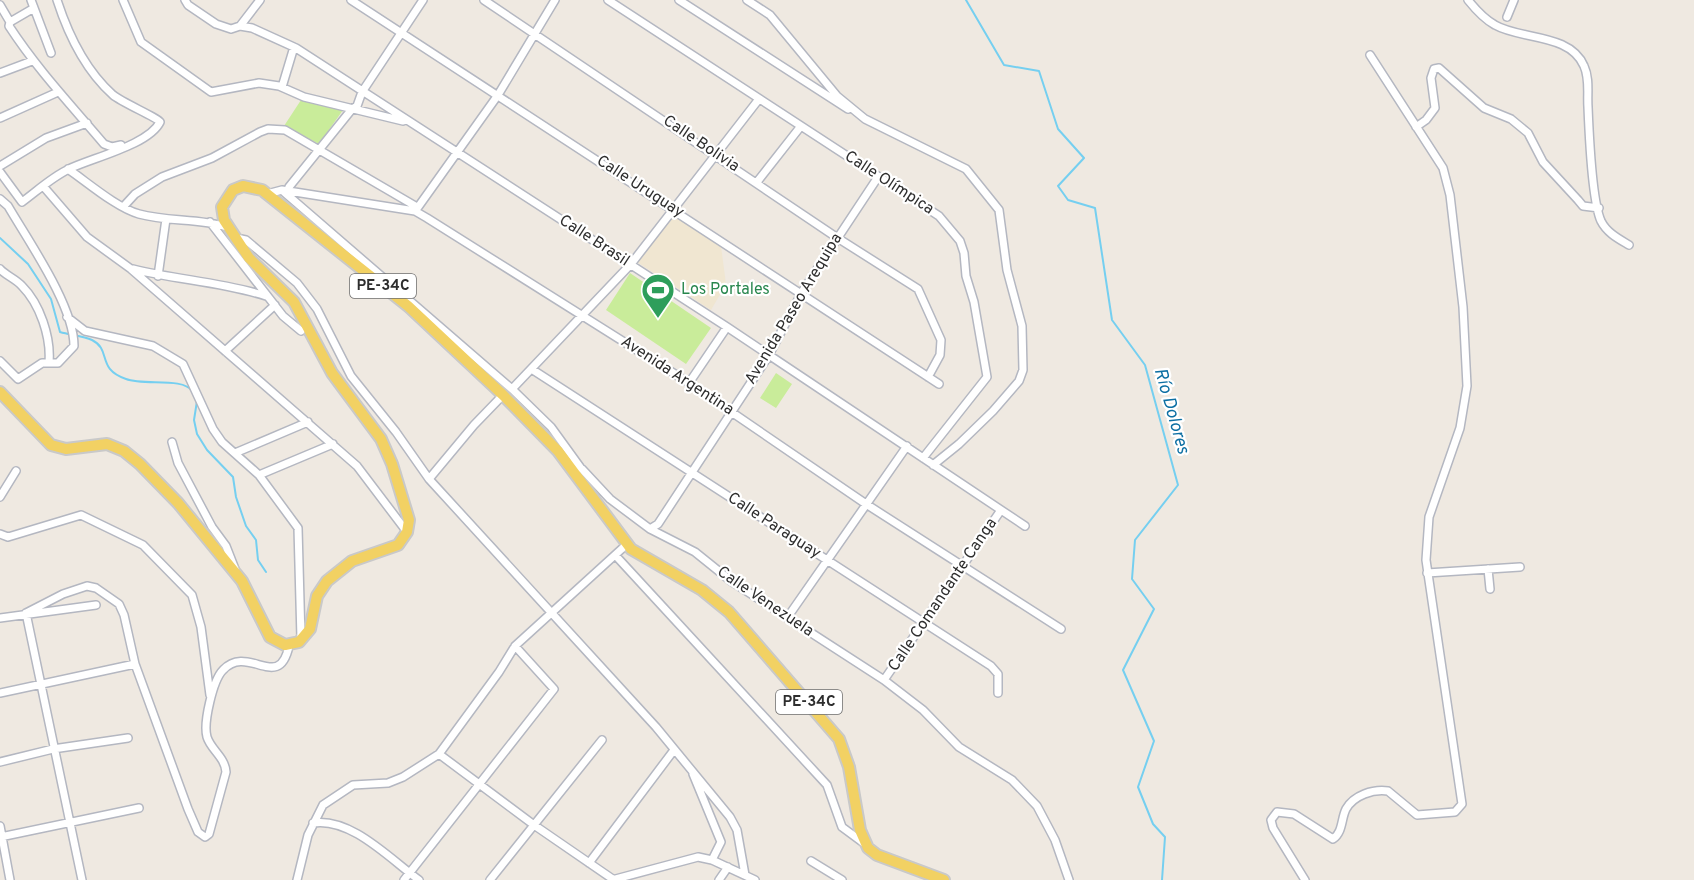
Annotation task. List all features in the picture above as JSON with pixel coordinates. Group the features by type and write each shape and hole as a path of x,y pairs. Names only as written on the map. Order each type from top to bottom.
{"main road":[{"name":"PE-34C","path":"227,227 222,207 233,190 252,187 267,195 408,306 508,392 568,463 626,545 651,563 702,590 721,604 832,728 847,758 860,830 865,844"},
{"path":"3,397 51,445 66,449 107,444 115,446 132,457 162,485 237,574 267,634 277,642 289,646 301,640 310,629 317,596 327,581 352,561 398,545 407,532 406,511 381,439 332,373 294,302 249,258 227,227"},
{"path":"865,844 877,855 944,880"}],"street":[{"path":"31,0 51,54"},
{"path":"0,172 22,202 68,170 155,130 160,122 156,116 132,108 112,94 99,79 71,38 57,0"},
{"path":"123,0 141,42 211,92 259,83 282,87 304,97 409,122"},
{"name":"Calle Brasil","path":"185,0 188,5 216,24 231,29 240,26 252,28 294,47 631,264 1025,526"},
{"path":"240,26 260,0"},
{"name":"Calle Uruguay","path":"351,0 802,292 939,384"},
{"path":"423,0 362,92 357,106 352,109 286,189 508,392 551,427 582,469"},
{"name":"Calle Bolivia","path":"484,0 716,154 836,237 918,289 941,340 942,348 928,376"},
{"path":"124,206 135,194 162,177 212,158 268,129 285,130 416,209 498,95 555,0"},
{"name":"Calle Olímpica","path":"608,0 939,216 960,241 987,371 986,382 923,458"},
{"path":"679,0 824,96 966,169 999,210 1007,270 1022,326 1023,370 1019,381 959,444 933,465"},
{"path":"747,0 770,15 837,96 865,119"},
{"path":"1468,0 1483,18 1495,26 1538,37 1569,49 1581,60 1587,76 1591,153 1601,222 1610,233 1629,245"},
{"path":"1507,17 1514,0"},
{"path":"0,5 10,22 9,26 32,61 104,144 112,147 130,143"},
{"path":"10,22 34,8"},
{"path":"282,87 294,47"},
{"path":"1305,880 1273,828 1271,820 1277,812 1294,814 1333,839 1340,831 1347,808 1366,793 1388,791 1417,815 1455,812 1462,804 1427,573 1429,517 1460,428 1467,386 1462,307 1450,195 1443,168 1370,55"},
{"path":"0,73 32,61"},
{"path":"1416,127 1426,120 1435,108 1432,73 1439,69 1484,108 1511,119 1528,133 1542,162 1583,206 1599,208"},
{"path":"0,118 58,92"},
{"path":"429,479 474,424 533,370 631,264 759,99"},
{"path":"0,166 46,138 87,123"},
{"path":"757,182 801,126"},
{"path":"68,170 137,214 166,219 210,222 227,227"},
{"name":"Avenida Paseo Arequipa","path":"650,529 658,524 769,355 802,292 824,261 836,237 878,177"},
{"path":"43,186 87,237 131,268 366,475 407,532"},
{"name":"Avenida Argentina","path":"267,195 286,189 416,209 689,383 866,504 1061,629"},
{"path":"0,199 8,206 58,294 74,336 74,346 58,363 42,363 18,379 0,361"},
{"path":"158,276 166,219"},
{"path":"210,222 283,316 301,331"},
{"path":"234,237 246,240 297,283 308,297 351,376 396,432 429,479 690,766 730,817 737,830 744,875"},
{"path":"131,268 158,276 238,287 267,296"},
{"path":"0,269 25,288 38,309 50,351 49,362"},
{"path":"225,351 274,305"},
{"path":"67,317 85,331 153,346 183,364 213,429 259,475 298,528 301,640"},
{"path":"689,383 727,327"},
{"name":"Calle Paraguay","path":"533,370 996,670 998,693"},
{"path":"235,453 308,422"},
{"path":"172,442 178,463 212,527 226,546 237,574"},
{"path":"259,475 333,444"},
{"path":"787,618 907,446"},
{"name":"Calle Venezuela","path":"568,463 582,469 610,499 650,529 695,552 731,581 884,680 923,710 959,747 1012,780 1037,806 1055,840 1069,880"},
{"path":"0,497 16,471"},
{"name":"Calle Comandante Canga","path":"884,680 1001,510"},
{"path":"0,534 8,537 81,515 143,545 196,602 210,700 207,739 226,764 226,772 209,834 205,837 198,832 135,664 124,615 119,604 96,588 87,586 63,594 26,613"},
{"path":"297,880 313,823 323,805 353,785 388,783 420,769 440,754 499,672 515,645 626,545"},
{"path":"616,556 827,785 842,826 865,844"},
{"path":"1427,573 1520,567"},
{"path":"1488,569 1490,589"},
{"path":"0,618 26,613 45,614 96,605"},
{"path":"26,613 81,880"},
{"path":"404,880 554,689 515,645"},
{"path":"210,700 218,677 234,662 247,660 264,668 278,666 285,660 289,646"},
{"path":"0,693 135,664"},
{"path":"0,762 53,749 128,738"},
{"path":"490,880 602,740"},
{"path":"589,863 674,750"},
{"path":"440,754 534,825 613,880 698,857 712,860 755,880"},
{"path":"690,766 721,842 712,860"},
{"path":"1,837 139,808"},
{"path":"313,823 326,821 357,834 419,880"},
{"path":"0,826 10,880"},
{"path":"811,861 842,880"},
{"path":"719,880 728,867"}],"shaded area":[{"path":"675,215 721,246 726,284 711,310 637,262"}],"green space":[{"path":"301,100 343,110 319,144 284,126"},
{"name":"Los Portales","path":"630,273 711,328 686,364 606,310"},
{"path":"776,373 792,384 776,408 760,398"}],"waterway":[{"name":"Río Dolores","path":"966,0 1004,65 1039,71 1058,129 1084,158 1058,186 1068,200 1095,208 1112,320 1145,365 1178,485 1135,540 1132,579 1154,609 1123,670 1154,741 1138,787 1153,824 1165,837 1162,880"},
{"path":"0,238 28,264 51,299 60,332 92,340 98,344 107,365 117,375 134,381 180,384 192,391"},
{"path":"197,401 194,420 197,434 207,450 233,477 236,497 246,526 256,540 258,560 266,572"}],"place":[{"name":"Los Portales","path":"658,319"}]}
